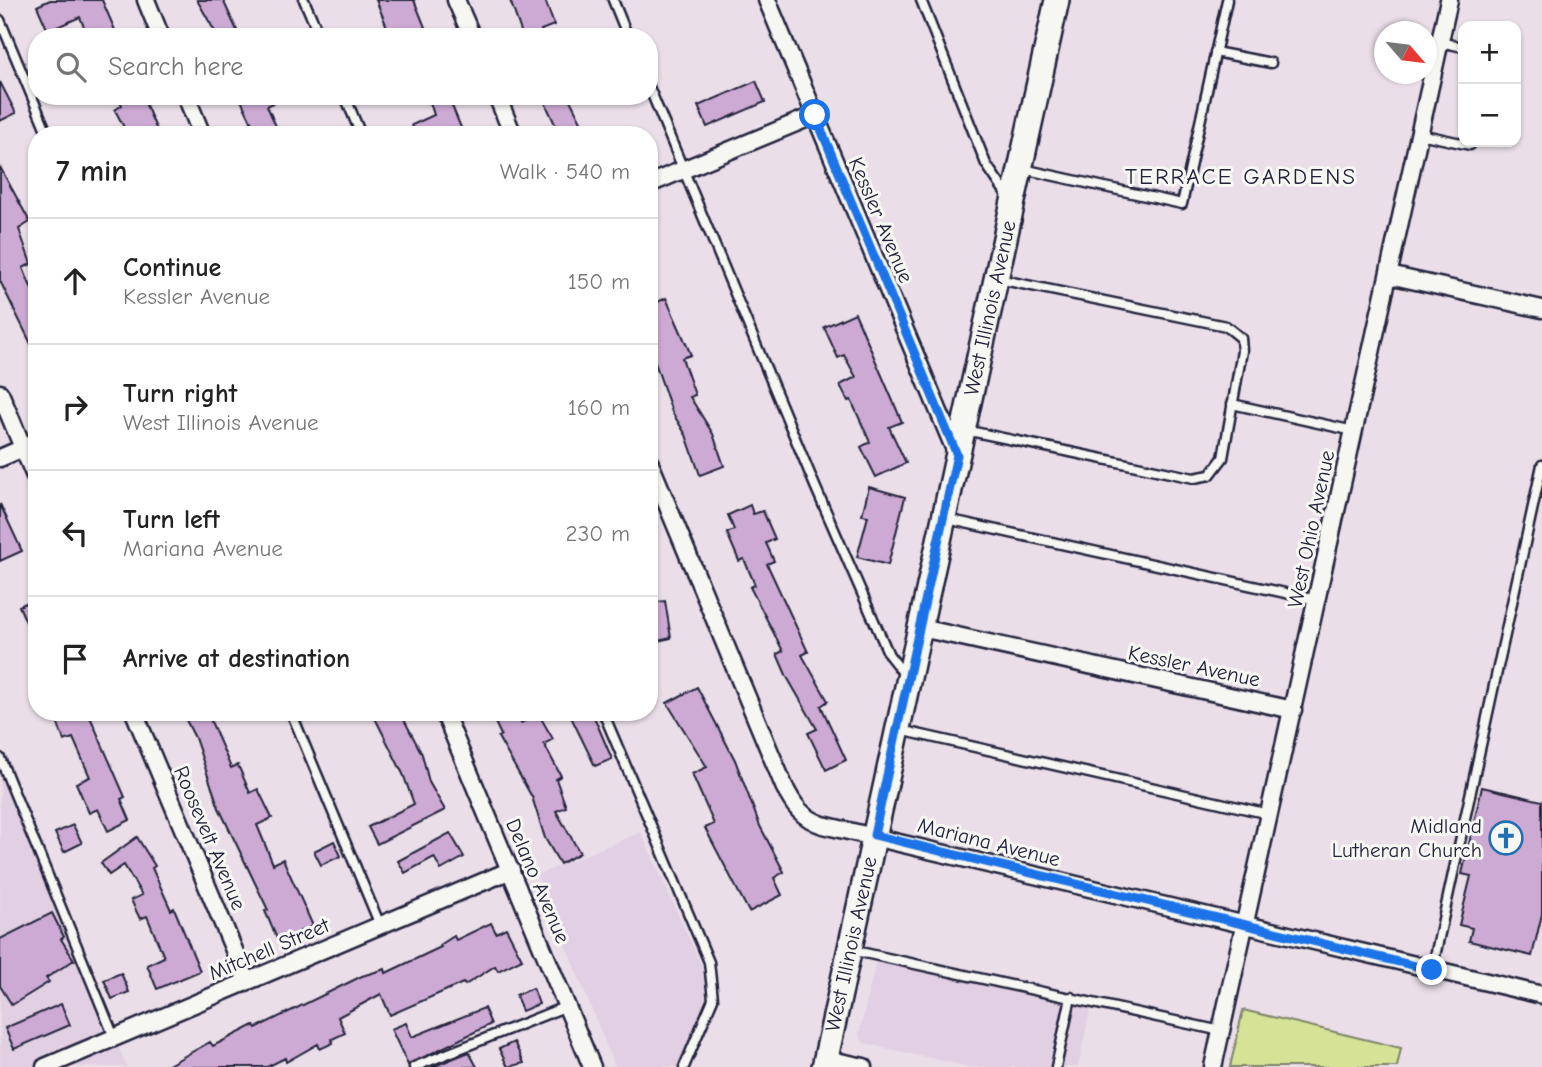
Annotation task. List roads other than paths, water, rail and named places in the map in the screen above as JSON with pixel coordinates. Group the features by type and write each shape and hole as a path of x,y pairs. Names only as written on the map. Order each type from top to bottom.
{"main road":[{"name":"West Illinois Avenue","path":"825,1063 1057,0"}],"street":[{"path":"146,0 157,28"},
{"path":"456,0 468,28"},
{"name":"Kessler Avenue","path":"767,0 957,455"},
{"name":"West Ohio Avenue","path":"1213,1067 1450,0"},
{"path":"190,105 198,126"},
{"path":"501,105 509,126"},
{"path":"658,180 815,115"},
{"path":"1389,275 1542,309"},
{"path":"0,393 28,442"},
{"path":"0,458 28,446"},
{"name":"Mariana Avenue","path":"658,486 790,797 801,813 815,822 1542,995"},
{"name":"Kessler Avenue","path":"921,628 1293,709"},
{"name":"Roosevelt Avenue","path":"138,721 247,981"},
{"name":"Delano Avenue","path":"448,721 592,1067"},
{"name":"Mitchell Street","path":"45,1067 510,870"},
{"path":"825,1063 864,1067"}],"lane":[{"path":"304,0 316,28"},
{"path":"613,0 624,28"},
{"path":"921,0 986,164 1012,202"},
{"path":"1020,169 1182,204 1227,0"},
{"path":"0,20 28,87"},
{"path":"1440,42 1458,46"},
{"path":"1215,52 1271,63"},
{"path":"35,105 44,126"},
{"path":"349,105 357,126"},
{"path":"657,105 815,486 889,655 910,680"},
{"path":"1420,134 1458,143"},
{"path":"962,429 1194,478 1210,475 1223,458 1242,351 1241,338 1226,326 996,278"},
{"path":"1232,404 1354,431"},
{"path":"1432,970 1542,465"},
{"path":"944,519 1317,600"},
{"path":"295,721 380,925"},
{"path":"607,721 709,962 713,999 684,1067"},
{"path":"899,730 1269,814"},
{"path":"0,758 114,1037"},
{"path":"850,950 1221,1031"},
{"path":"1056,1067 1071,997"},
{"path":"414,1067 567,1006"}],"place":[{"name":"Midland Lutheran Church","path":"1506,838"}],"district":[{"name":"TERRACE GARDENS","path":"1241,176"}]}
